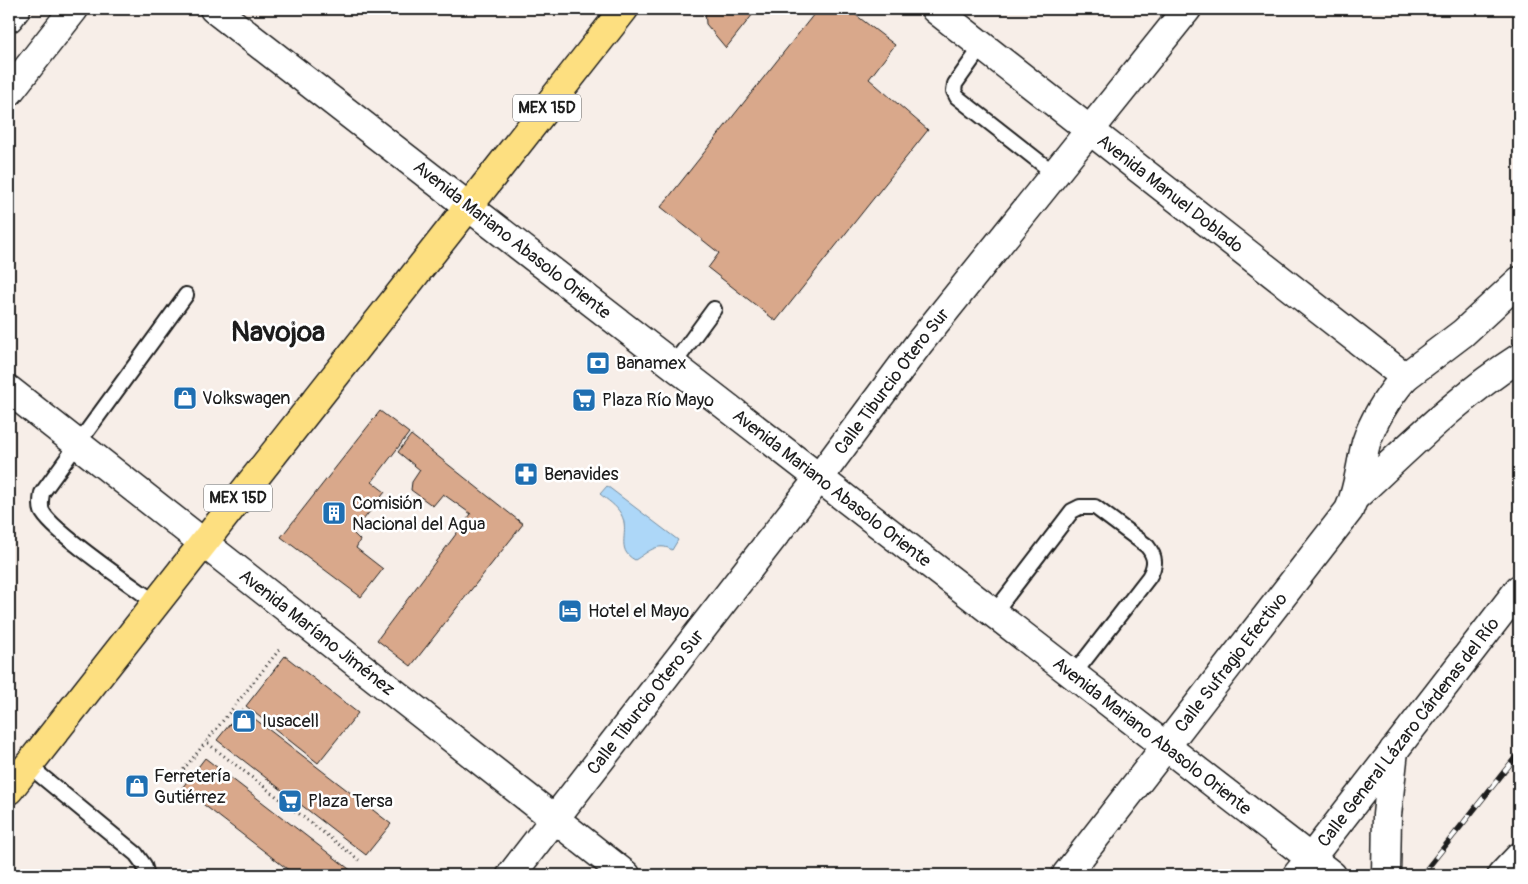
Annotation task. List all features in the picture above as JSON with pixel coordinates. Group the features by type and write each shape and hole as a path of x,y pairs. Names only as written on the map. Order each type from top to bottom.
{"highway":[{"name":"MEX 15D","path":"9,790 470,207 624,9"}],"street":[{"path":"9,18 16,9"},
{"path":"9,92 74,9"},
{"name":"Avenida Mariano Abasolo Oriente","path":"214,9 1166,748 1304,867 1332,875"},
{"name":"Avenida Manuel Doblado","path":"935,9 1405,377"},
{"name":"Calle Tiburcio Otero Sur","path":"511,875 819,478 920,342 1187,9"},
{"name":"Calle Sufragio Efectivo","path":"1356,496 1371,428 1383,406 1405,377 1463,333 1519,281"},
{"name":"Calle Sufragio Efectivo","path":"1066,875 1336,527 1356,496 1437,421 1475,389 1519,358"},
{"name":"Avenida Maríano Jiménez","path":"9,390 626,875"},
{"name":"Calle General Lázaro Cárdenas del Río","path":"1304,867 1519,589"},
{"path":"1386,875 1387,815 1394,750"},
{"path":"1502,875 1519,857"}],"lane":[{"path":"982,46 955,84 954,92 957,97 1055,174"},
{"path":"156,603 58,529 42,511 42,492 186,295"},
{"path":"673,365 714,309"},
{"path":"994,614 1072,511 1080,507 1095,507 1147,546 1152,552 1154,561 1149,577 1073,676"},
{"path":"28,765 136,854 144,865 147,875"}],"path":[{"path":"174,781 279,650"},
{"path":"206,742 359,860"}],"water":[{"path":"607,486 678,540 672,550 657,547 635,560 629,556 625,551 624,521 621,514 614,505 600,494"}],"building":[{"path":"705,9 757,9 726,48 706,24"},
{"path":"818,9 848,9 895,45 869,79 928,130 776,321 708,268 719,253 661,207"},
{"name":"Comisión Nacional del Agua","path":"380,411 409,433 372,482 385,492 353,533 360,540 356,548 383,569 361,597 281,537"},
{"path":"411,435 523,524 411,666 377,640 471,514 443,494 433,506 411,490 412,482 420,470 398,452"},
{"path":"285,656 358,713 318,763 246,706"},
{"path":"242,709 391,824 366,855 217,740"},
{"path":"205,758 353,872 350,875 295,875 182,788"}],"railway":[{"path":"1422,875 1519,753"}],"place":[{"name":"Banamex","path":"598,363"},
{"name":"Volkswagen","path":"185,398"},
{"name":"Plaza Río Mayo","path":"584,400"},
{"name":"Benavides","path":"526,474"},
{"name":"Comisión Nacional del Agua","path":"334,513"},
{"name":"Hotel el Mayo","path":"570,611"},
{"name":"Iusacell","path":"244,721"},
{"name":"Ferretería Gutiérrez","path":"137,786"},
{"name":"Plaza Tersa","path":"290,801"}],"district":[{"name":"Navojoa","path":"278,332"}]}
